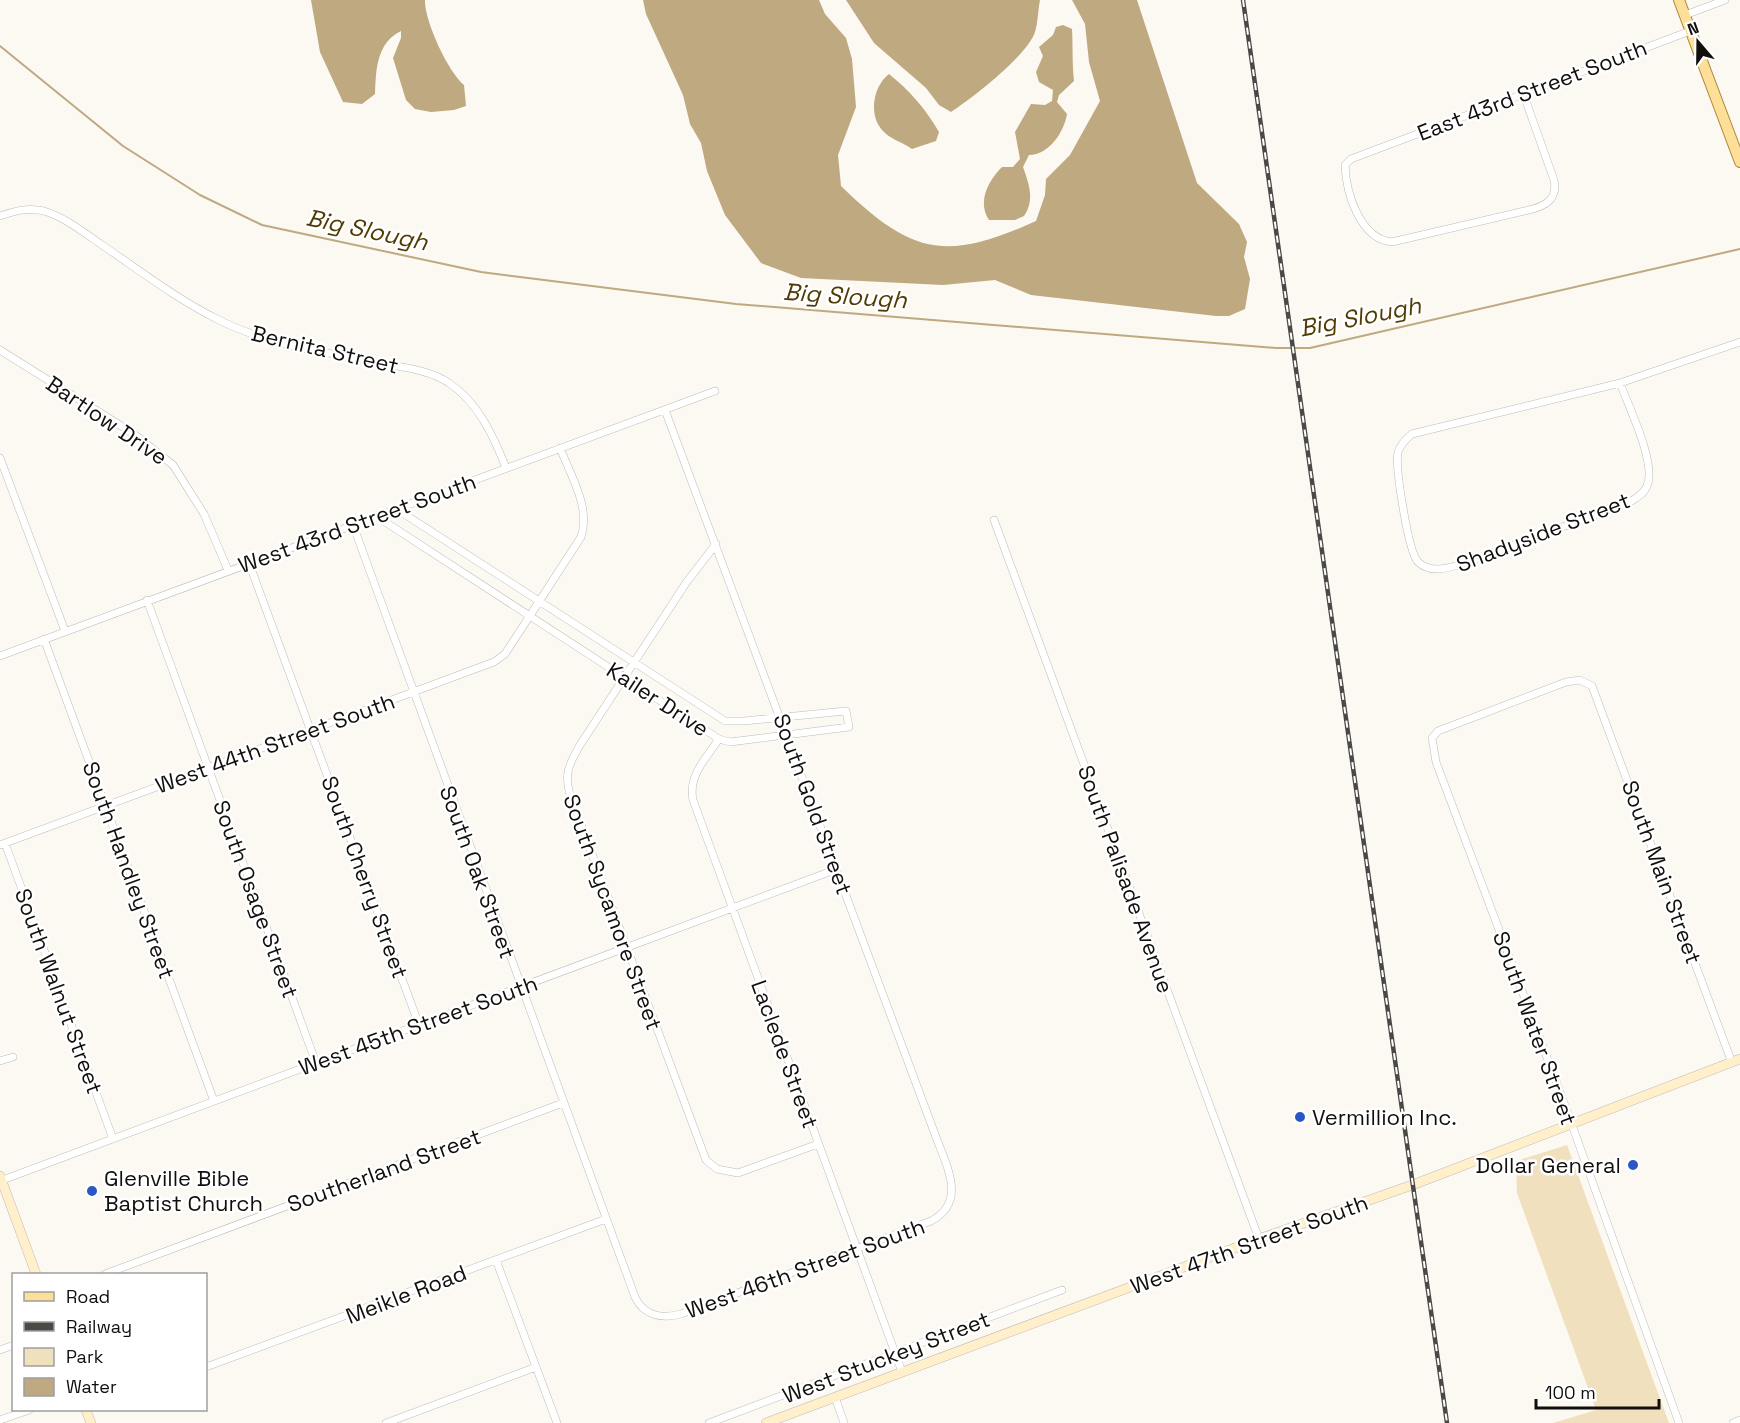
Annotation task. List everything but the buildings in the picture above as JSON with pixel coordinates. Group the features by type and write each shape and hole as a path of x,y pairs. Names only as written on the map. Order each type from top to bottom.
{"main road":[{"path":"1679,0 1740,162"}],"street":[{"path":"1685,15 1725,0"},
{"name":"East 43rd Street South","path":"1523,93 1556,189 1551,201 1543,207 1392,242 1380,241 1372,236 1357,212 1345,171 1345,165 1351,159 1523,93 1690,31"},
{"name":"Bernita Street","path":"0,216 19,210 35,209 57,216 181,298 219,320 246,331 280,342 425,372 448,382 463,395 490,430 506,468"},
{"path":"1620,383 1740,342"},
{"name":"Bartlow Drive","path":"0,351 134,434 173,465 204,514 228,570"},
{"name":"Shadyside Street","path":"1620,383 1648,462 1650,479 1646,489 1630,502 1462,564 1437,570 1418,561 1411,550 1398,453 1412,434 1440,425 1620,383"},
{"name":"West 43rd Street South","path":"0,656 715,391"},
{"name":"South Gold Street","path":"665,410 947,1167 952,1184 951,1201"},
{"path":"529,616 581,537 584,527 582,506 560,448"},
{"path":"0,458 65,631"},
{"name":"Kailer Drive","path":"376,516 719,739 730,742 849,727 846,711 725,721 398,510"},
{"name":"South Palisade Avenue","path":"994,519 1259,1239"},
{"name":"South Oak Street","path":"353,525 412,692 635,1297 644,1310 651,1314"},
{"name":"South Sycamore Street","path":"716,544 686,583 570,761 566,777 570,795 699,1144 711,1165 724,1172 738,1173 818,1144"},
{"name":"South Cherry Street","path":"249,563 419,1025"},
{"name":"South Osage Street","path":"147,600 316,1063"},
{"name":"West 44th Street South","path":"2,844 494,662 505,654 529,616"},
{"name":"South Handley Street","path":"44,639 214,1101"},
{"name":"South Main Street","path":"1434,734 1443,727 1566,682 1580,680 1588,682 1595,690 1737,1061"},
{"name":"South Water Street","path":"1434,734 1432,746 1436,762 1679,1423"},
{"name":"Laclede Street","path":"719,739 695,775 692,795 902,1372"},
{"name":"South Walnut Street","path":"2,844 113,1139"},
{"name":"West 45th Street South","path":"0,1179 837,869"},
{"path":"0,1061 13,1057"},
{"name":"West 47th Street South","path":"765,1423 1259,1239 1415,1185 1737,1061"},
{"name":"Southerland Street","path":"110,1273 563,1103"},
{"path":"0,1179 35,1273"},
{"name":"West 46th Street South","path":"651,1314 660,1317 679,1315 857,1249 941,1216 951,1201"},
{"name":"Meikle Road","path":"207,1367 606,1219"},
{"path":"496,1260 557,1423"},
{"name":"West Stuckey Street","path":"710,1423 1062,1290"},
{"path":"386,1423 536,1367"},
{"path":"835,1397 844,1423"},
{"path":"0,1420 26,1411"},
{"path":"1733,1423 1740,1420"}],"green space":[{"path":"1567,1145 1669,1423 1553,1423 1596,1410 1517,1193 1516,1161"}],"water":[{"path":"311,0 425,0 428,20 438,45 451,69 464,85 466,106 454,110 431,112 415,109 406,100 393,58 401,38 401,31 393,36 382,50 377,67 375,94 362,104 343,102 320,52"},
{"path":"643,0 819,0 825,14 846,38 852,59 856,107 838,155 841,186 866,209 910,238 931,245 953,246 978,243 1036,221 1045,195 1046,179 1070,155 1100,101 1089,62 1085,24 1072,0 1137,0 1197,183 1239,224 1247,242 1244,257 1250,279 1245,309 1229,316 1216,316 1031,295 995,280 943,285 801,278 761,263 725,215 707,171 701,143 690,124 683,95 646,14"},
{"path":"846,0 1040,0 1037,24 1030,42 1011,64 951,112 939,105 926,88 874,43"},
{"path":"1063,25 1072,29 1074,81 1059,95 1057,102 1067,114 1063,128 1049,147 1029,155 1023,167 1030,198 1024,216 1015,220 989,220 984,199 992,179 1002,167 1013,167 1020,159 1015,132 1031,104 1045,105 1052,101 1053,90 1039,82 1036,72 1043,56 1039,47 1053,35 1056,27"},
{"path":"889,74 910,93 928,115 939,132 936,141 912,149 889,136 878,125 874,101 879,86"}],"waterway":[{"name":"Big Slough","path":"0,46 123,146 200,195 262,225 481,272 736,304 1276,348 1310,348 1740,249"}],"railway":[{"path":"1243,0 1447,1423"}],"place":[{"name":"Vermillion Inc.","path":"1300,1117"},
{"name":"Dollar General","path":"1633,1165"},
{"name":"Glenville Bible Baptist Church","path":"92,1191"}]}
